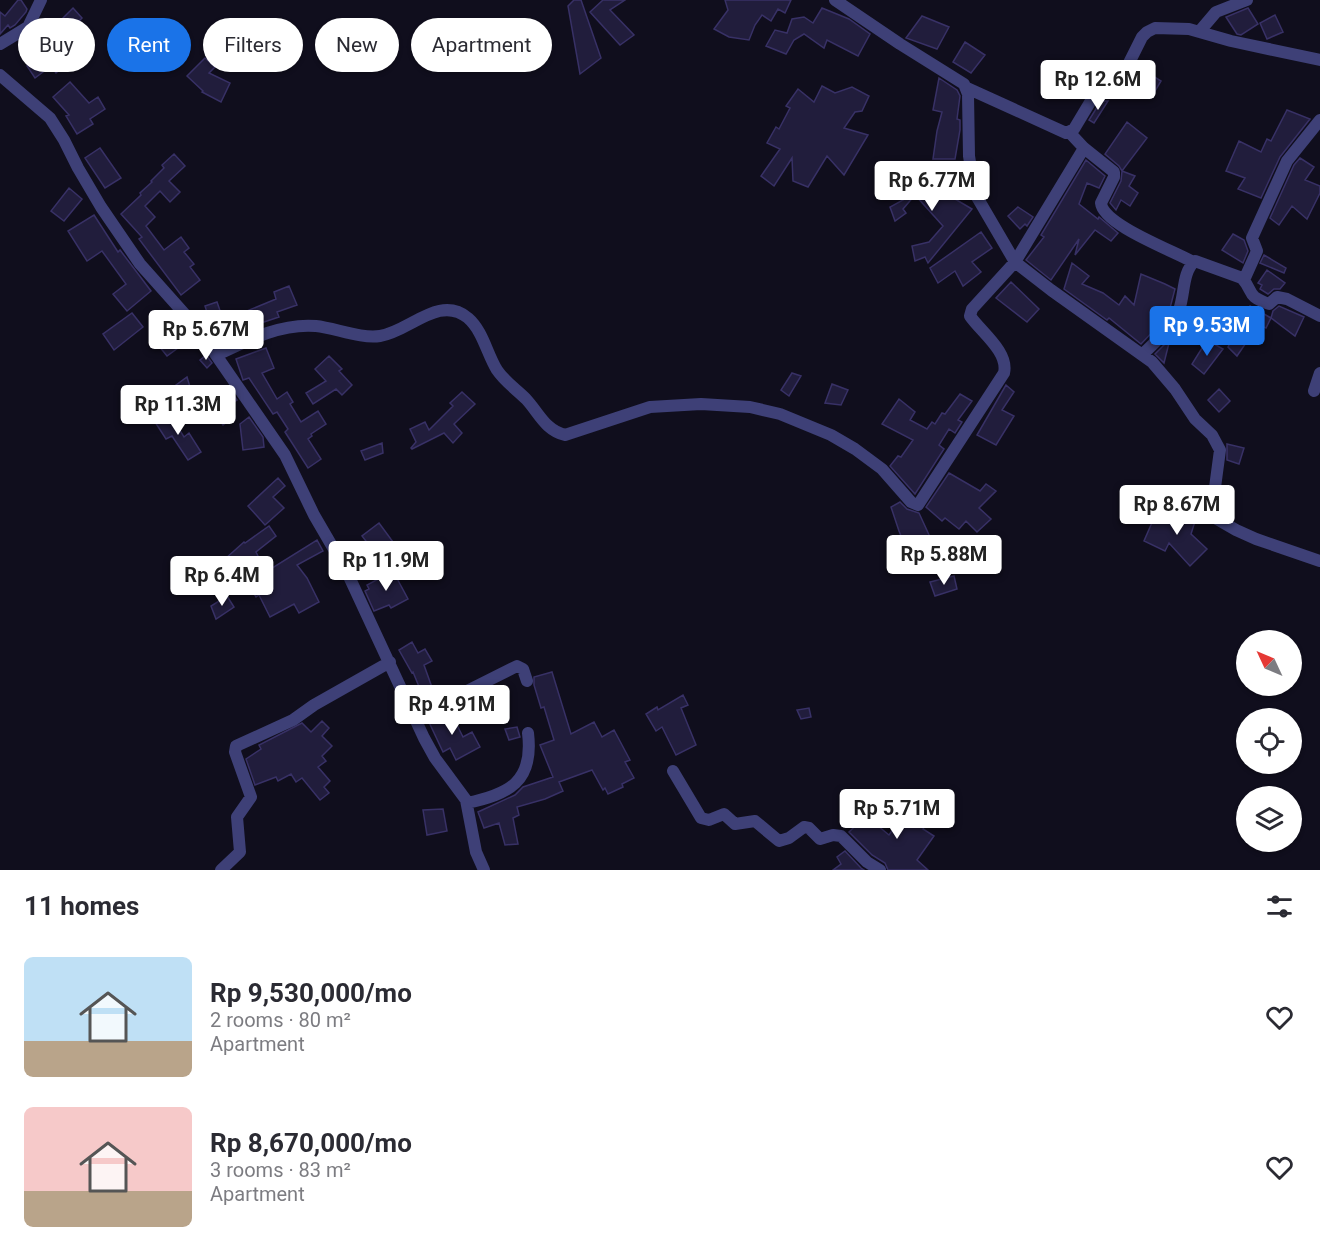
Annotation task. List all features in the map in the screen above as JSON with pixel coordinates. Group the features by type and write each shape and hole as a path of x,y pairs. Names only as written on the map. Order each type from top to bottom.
{"street":[{"path":"0,44 28,27 42,0"},
{"path":"835,0 921,58 960,79 967,88 1070,133 1115,175 1101,203 1102,209 1130,232 1193,262 1198,261 1244,280 1256,299 1269,304 1274,298 1281,297 1320,316"},
{"path":"1199,32 1216,12 1247,0"},
{"path":"1070,133 1095,94 1109,93 1116,89 1142,37 1155,28 1189,28 1232,41 1258,45 1272,51 1320,60"},
{"path":"0,75 50,118 101,207 140,264 198,329 285,455 314,515 346,570 435,758 461,791 467,803 476,852 483,870"},
{"path":"967,88 969,156 974,187 977,197 1015,262 1143,354 1175,388 1195,419 1217,441 1220,450 1212,510 1217,519 1246,534 1320,561"},
{"path":"1244,280 1257,250 1252,243 1252,238 1284,167 1320,120"},
{"path":"217,355 266,333 292,326 317,326 378,337 438,310 453,310 467,318 477,328 499,372 509,385 524,396 547,426 556,433 566,435 650,408 701,404 750,406 780,414 831,435 855,449 882,470 915,505 923,501 1004,373 1006,365 1003,356 970,316 972,309 1015,262 1084,148"},
{"path":"1143,354 1179,312 1183,288 1193,262"},
{"path":"1314,391 1320,374"},
{"path":"221,870 240,852 237,817 251,797 235,752 237,746 293,720 314,705 390,662"},
{"path":"415,717 517,666 523,669 527,681"},
{"path":"467,803 491,798 511,789 519,781 528,757 528,734"},
{"path":"673,771 701,818 713,819 724,814 735,824 755,821 779,841 789,838 804,826 820,839 838,835 879,870"}],"building":[{"path":"18,0 21,0 27,9 15,25 10,28 8,25 0,34 0,12 5,16"},
{"path":"574,0 581,0 601,58 580,74 568,6"},
{"path":"603,0 625,0 610,10 634,35 620,45 590,12"},
{"path":"725,0 791,0 785,13 778,9 771,21 762,15 749,40 729,37 714,29 728,10"},
{"path":"73,8 82,18 63,18"},
{"path":"822,8 849,19 870,34 858,56 827,40 824,48 804,34 794,40 786,54 766,46 775,30 787,33 792,19 804,17 813,23"},
{"path":"1248,8 1258,24 1241,35 1237,34 1226,17"},
{"path":"1275,15 1283,32 1267,39 1260,23"},
{"path":"922,16 949,27 937,49 906,38"},
{"path":"965,42 985,55 971,73 953,62"},
{"path":"203,60 203,72 210,72 230,83 221,102 202,92 187,76"},
{"path":"1137,66 1161,81 1151,98 1128,84"},
{"path":"31,72 43,72 35,78"},
{"path":"939,78 957,90 960,96 957,119 960,120 960,130 955,159 933,159 942,112 933,110"},
{"path":"70,82 89,103 98,97 105,109 90,119 93,124 77,134 66,116 69,115 53,97"},
{"path":"822,86 835,93 852,87 869,96 862,111 855,112 844,128 868,135 844,175 827,156 808,187 793,181 792,158 774,186 761,176 780,149 767,143 776,127 779,129 790,108 786,106 798,89 814,102"},
{"path":"1101,101 1108,101 1094,123 1089,120"},
{"path":"1287,110 1310,119 1280,157 1261,198 1238,189 1245,178 1226,171 1239,141 1261,152 1267,139 1271,141"},
{"path":"1127,122 1147,138 1122,171 1105,154"},
{"path":"100,148 121,178 105,188 85,158"},
{"path":"174,154 185,166 169,181 180,192 170,202 160,191 145,206 155,217 146,226 164,250 181,237 189,248 184,252 194,264 190,267 200,280 181,295 139,239 142,237 121,214 141,195 140,193 164,168 162,165"},
{"path":"1300,158 1314,167 1305,180 1320,186 1320,193 1307,219 1292,206 1279,225 1270,218 1294,165"},
{"path":"1086,160 1105,176 1099,188 1087,183 1079,204 1118,233 1111,241 1095,230 1075,255 1079,239 1051,280 1026,260 1044,237 1041,235"},
{"path":"916,171 942,190 944,188 958,196 955,199 972,209 928,263 925,257 915,261 912,246 929,242 943,226 915,195 903,209 906,213 895,221 890,207 903,200 899,195"},
{"path":"1122,171 1135,176 1129,186 1138,193 1130,206 1121,200 1116,210 1110,203 1121,181"},
{"path":"69,188 82,199 64,221 51,211"},
{"path":"1018,207 1033,217 1027,226 1025,224 1020,229 1008,216"},
{"path":"94,215 118,252 120,250 151,291 127,311 113,294 126,284 102,251 87,261 68,231"},
{"path":"981,232 992,248 972,262 981,272 963,286 955,271 938,283 930,268"},
{"path":"1233,234 1244,240 1248,251 1243,263 1222,250"},
{"path":"1264,255 1286,268 1284,273 1260,263"},
{"path":"1072,263 1089,276 1082,284 1103,293 1119,305 1125,296 1134,305 1141,274 1175,289 1169,312 1166,317 1152,309 1161,323 1141,344 1109,318 1107,320 1064,289"},
{"path":"1267,270 1285,283 1280,289 1274,289 1268,294 1260,289 1262,285 1258,283"},
{"path":"1011,282 1039,309 1027,322 996,298"},
{"path":"289,286 297,305 277,312 279,317 258,324 259,327 237,336 230,318 276,299 274,292"},
{"path":"217,302 224,322 211,325 205,306"},
{"path":"1250,306 1271,318 1266,328 1244,318"},
{"path":"1279,306 1304,317 1295,336 1271,318 1273,311"},
{"path":"132,313 143,327 114,350 103,334"},
{"path":"1193,316 1214,331 1205,342 1185,330"},
{"path":"180,322 193,336 185,343 172,328"},
{"path":"171,328 178,348 167,356 155,341"},
{"path":"1236,330 1248,340 1237,356 1228,347"},
{"path":"1170,339 1164,363 1155,354"},
{"path":"1207,340 1223,349 1204,374 1192,364"},
{"path":"266,348 274,368 262,373 277,399 287,392 293,402 290,404 301,422 318,411 326,424 311,434 312,436 308,439 321,459 308,468 285,432 288,429 277,412 273,414 249,378 243,380 236,359"},
{"path":"206,355 212,363 207,368 200,360"},
{"path":"329,356 342,369 339,371 352,385 342,395 336,389 313,404 306,393 326,381 315,369"},
{"path":"792,373 801,376 789,396 781,390"},
{"path":"187,377 193,397 180,407 168,391"},
{"path":"832,384 848,390 841,405 825,403"},
{"path":"1006,385 1014,392 1002,410 1014,416 996,445 977,435"},
{"path":"1219,389 1230,401 1219,412 1208,400"},
{"path":"231,391 237,400 228,406 235,416 223,425 217,416 210,421 203,411"},
{"path":"462,392 475,404 454,424 462,433 453,443 444,433 412,449 416,442 410,429 425,422 429,430 453,406 450,403"},
{"path":"960,394 972,401 958,420 962,422 955,433 949,429 939,445 944,449 915,494 890,466 898,456 901,457 913,440 882,424 899,399 915,412 910,420 927,429 932,422 935,424 942,413 945,414"},
{"path":"169,413 184,437 189,433 201,452 188,460 172,436 166,439 155,422"},
{"path":"249,417 263,437 264,447 243,450 240,424"},
{"path":"382,443 383,453 365,460 361,451"},
{"path":"1227,444 1244,448 1239,464 1227,460"},
{"path":"949,473 980,491 986,484 996,491 979,508 991,519 977,532 966,521 959,529 945,518 942,521 926,507"},
{"path":"278,478 285,486 273,497 284,508 265,525 248,506"},
{"path":"900,502 907,509 919,513 935,548 912,563 891,507"},
{"path":"1176,509 1197,515 1191,534 1207,549 1190,566 1169,543 1165,551 1144,541 1154,518 1171,524"},
{"path":"379,523 396,546 361,573 348,557 369,545 362,536"},
{"path":"269,526 276,536 256,552 266,572 317,540 323,551 297,565 307,578 319,602 299,613 294,604 270,617 259,595 256,597 249,585 255,582 243,559 233,568 225,559 244,542"},
{"path":"393,571 408,599 391,608 389,605 374,611 365,591 369,589 367,585"},
{"path":"954,576 957,589 935,596 930,582"},
{"path":"227,596 234,607 216,619 211,606"},
{"path":"412,642 418,653 425,649 432,661 424,665 434,693 439,691 441,695 420,705 416,697 422,694 413,672 399,650"},
{"path":"552,672 571,734 594,722 602,737 614,730 630,760 625,762 634,778 622,784 623,787 608,794 605,788 603,790 592,770 559,782 563,791 517,807 519,815 513,818 518,844 505,845 499,823 484,828 478,812 515,795 523,787 553,777 540,745 554,740 544,707 541,708 534,685 534,677"},
{"path":"683,695 688,705 681,708 696,745 676,755 662,727 656,731 646,714 657,707 658,710"},
{"path":"809,708 811,717 801,719 797,710"},
{"path":"449,709 463,737 472,732 480,747 456,760 450,748 443,752 428,720"},
{"path":"322,721 329,728 322,736 332,746 322,756 326,761 318,767 330,781 324,787 329,793 320,800 302,778 296,782 291,774 278,781 276,777 255,785 246,759 261,749 259,745 302,723 311,732"},
{"path":"517,727 520,737 509,740 505,729"},
{"path":"912,802 933,814 923,829 934,836 917,860 928,870 888,870 885,863 872,855 849,832 866,816 889,835"},
{"path":"443,809 447,831 427,835 423,810"},
{"path":"845,851 864,870 833,870 841,864 837,857"}]}
